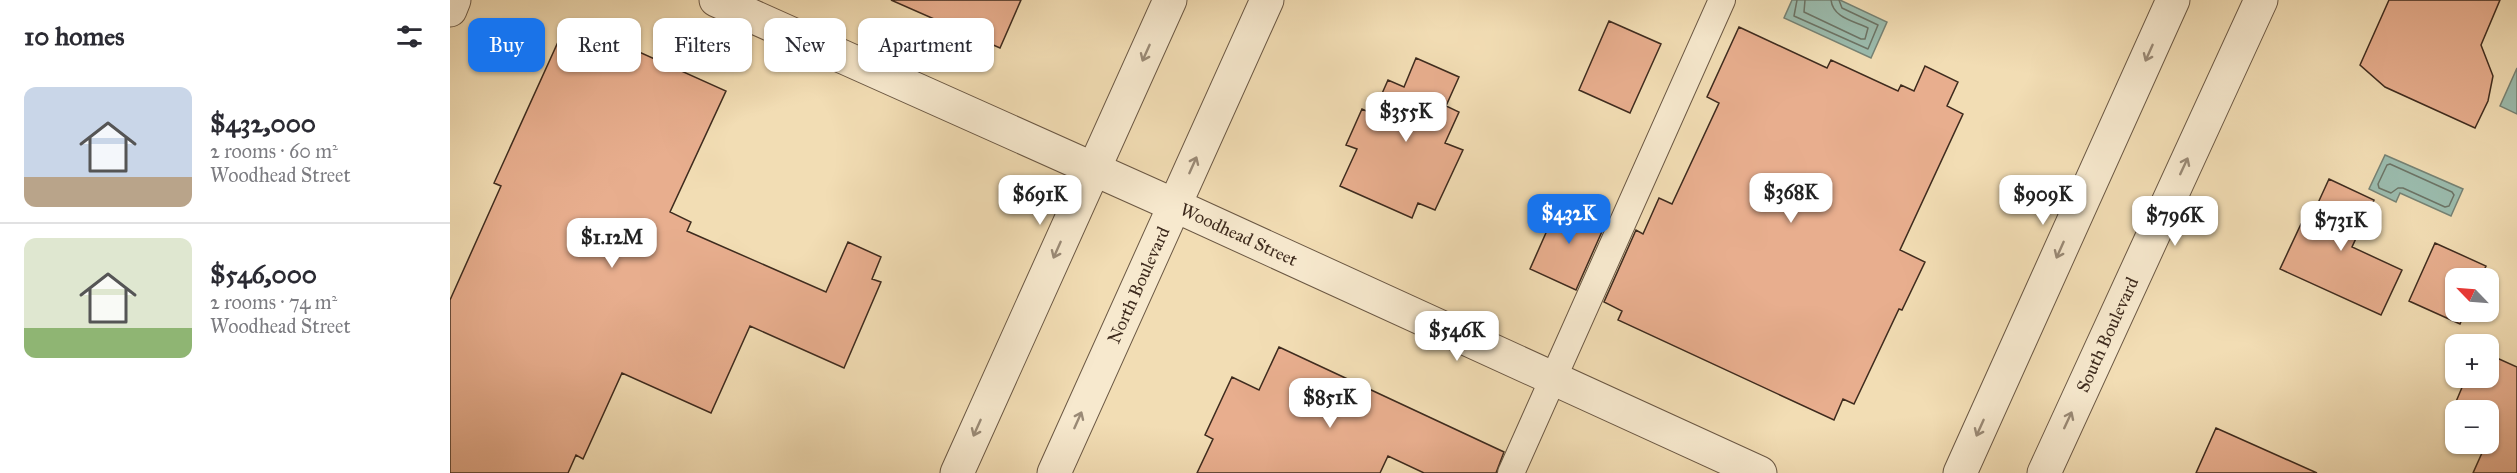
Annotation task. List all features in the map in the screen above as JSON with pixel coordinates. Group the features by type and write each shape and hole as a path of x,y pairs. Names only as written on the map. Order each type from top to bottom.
{"street":[{"path":"450,10 454,0"},
{"name":"Woodhead Street","path":"716,0 1174,205 1760,473"},
{"path":"957,473 1170,0"},
{"name":"North Boulevard","path":"1054,473 1267,0"},
{"path":"1960,473 2173,0"},
{"name":"South Boulevard","path":"2043,473 2261,0"}],"lane":[{"path":"1511,473 1722,0"}],"water":[{"path":"1792,0 1840,0 1887,22 1871,58 1784,18"},
{"path":"2517,68 2517,114 2500,106"},
{"path":"2385,155 2463,189 2451,216 2400,193 2396,202 2369,189"}],"building":[{"path":"891,0 1021,0 1000,48 994,45 994,18 932,18"},
{"path":"2389,0 2500,0 2481,45 2493,76 2488,101 2475,128 2385,87 2360,65"},
{"path":"1609,21 1661,44 1630,113 1579,90"},
{"path":"1739,27 1827,68 1831,60 1898,91 1901,85 1914,91 1925,66 1958,82 1947,106 1963,114 1900,250 1925,262 1902,310 1899,309 1854,404 1843,399 1834,420 1618,320 1622,311 1604,302 1636,230 1643,234 1659,198 1672,204 1719,103 1707,97"},
{"path":"557,44 557,72 641,72 641,53 653,58 653,72 684,72 726,91 670,212 691,222 687,231 826,292 848,242 881,257 872,279 881,282 844,368 750,326 711,413 622,373 583,459 576,455 568,473 450,473 450,300 501,186 494,183"},
{"path":"1416,58 1459,77 1446,106 1459,112 1445,143 1463,150 1435,210 1418,203 1412,218 1340,186 1357,149 1346,145 1362,109 1373,114 1388,80 1404,87"},
{"path":"2329,179 2374,200 2352,247 2402,270 2381,315 2280,269 2301,224 2307,227"},
{"path":"1566,199 1608,218 1576,290 1530,269 1549,226 1553,228"},
{"path":"2435,243 2486,266 2485,268 2445,268 2445,317 2409,301"},
{"path":"1279,347 1504,452 1496,473 1424,473 1388,456 1380,473 1197,473 1213,439 1205,435 1232,377 1259,390"},
{"path":"2499,359 2517,367 2517,473 2473,473 2482,454 2499,454 2499,400 2457,400 2462,388 2499,388"},
{"path":"2216,428 2317,473 2196,473"}]}
